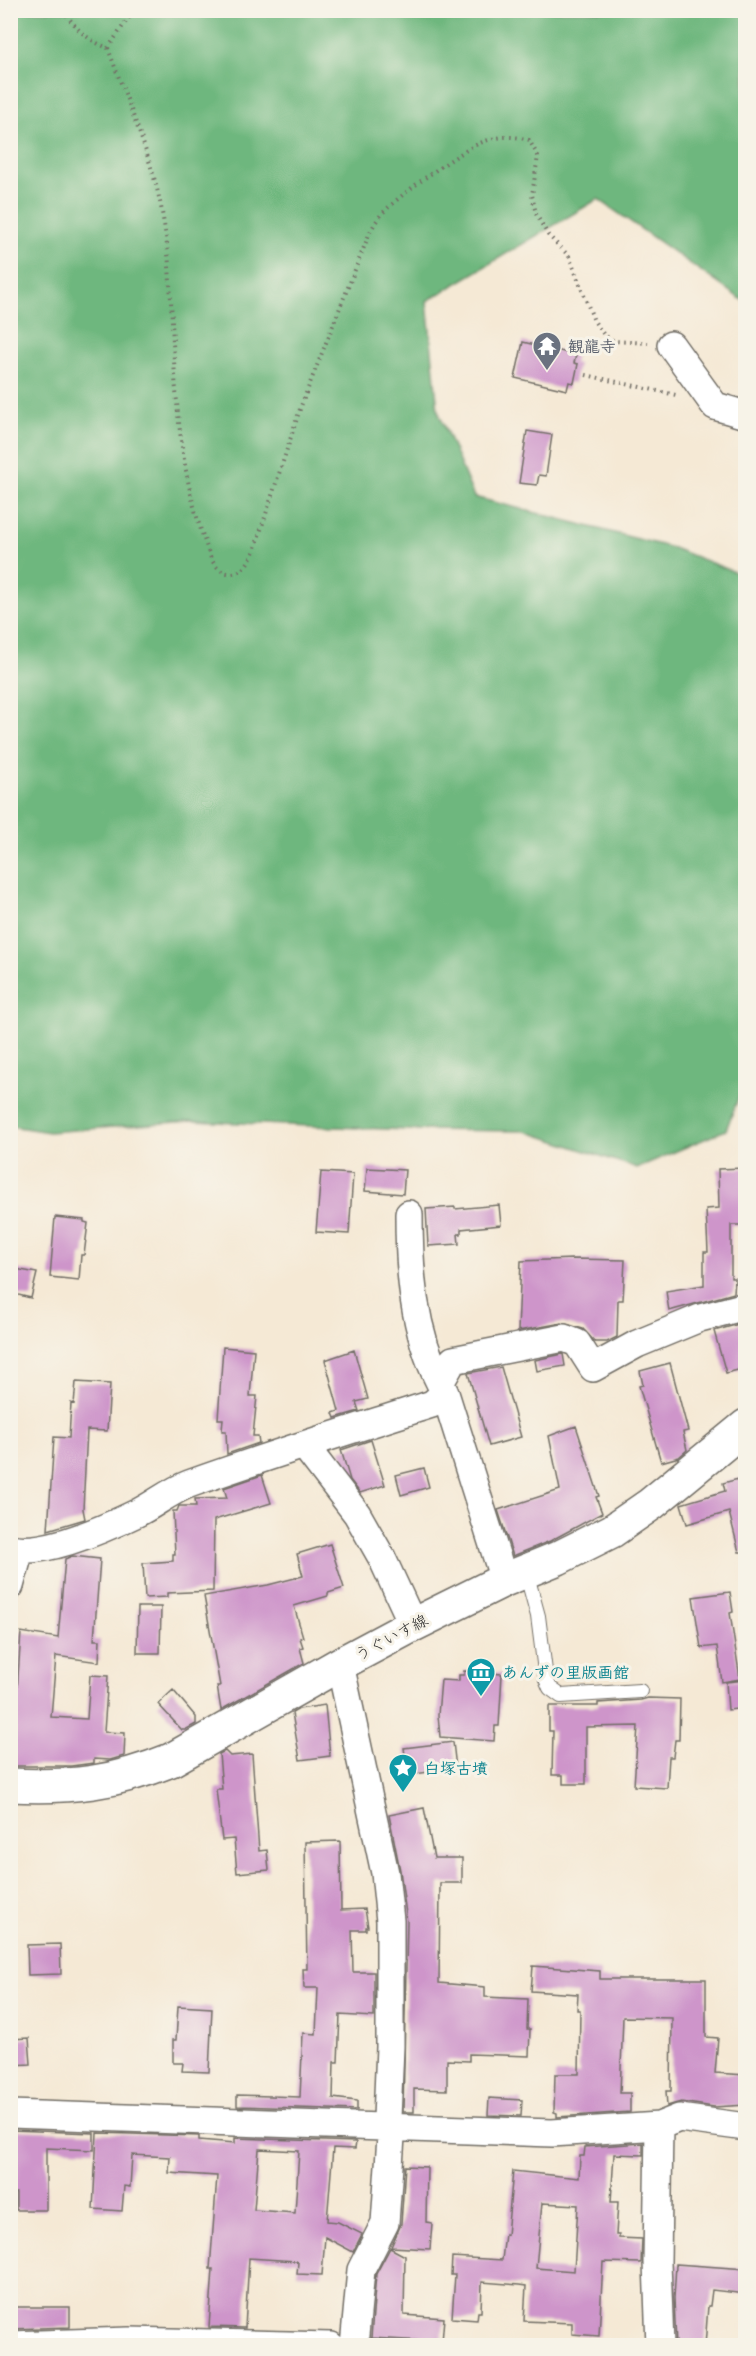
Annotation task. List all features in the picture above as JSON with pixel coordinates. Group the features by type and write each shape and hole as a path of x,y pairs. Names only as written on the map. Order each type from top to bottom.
{"street":[{"path":"671,345 715,406 746,415"},
{"path":"409,1214 409,1250 416,1322 428,1359 443,1388 515,1576"},
{"path":"10,1586 15,1549 40,1549 68,1541 136,1513 186,1485 432,1404 443,1388 453,1360 564,1338 577,1343 593,1368 637,1344 699,1318 746,1306"},
{"name":"うぐいす線","path":"10,1785 50,1787 96,1783 144,1771 171,1760 413,1625 612,1531 651,1504 746,1426"},
{"path":"304,1445 357,1514 382,1558 413,1625"},
{"path":"340,1664 385,1873 390,1921 388,2126 391,2137 385,2223 361,2270 354,2346"},
{"path":"10,2114 552,2133 659,2126 679,2118 746,2127"},
{"path":"659,2126 657,2262 660,2346"},
{"path":"10,2345 129,2341 331,2346"}],"lane":[{"path":"515,1576 538,1616 546,1679 550,1688 561,1696 640,1691"}],"path":[{"path":"63,10 74,27 89,40 108,48 144,150 161,210 169,263 178,426 185,469 195,514 213,564 224,572 235,573 247,566 254,551 301,406 370,232 381,215 458,155 479,143 498,137 517,136 529,140 538,156 532,195 536,214 548,236 569,256 594,321 604,335 614,341 671,345"},
{"path":"108,48 134,10"},
{"path":"586,375 695,399 710,399"}],"green space":[{"path":"10,11 745,11 745,302 598,199 427,301 438,411 474,497 673,548 745,576 746,1078 726,1130 637,1168 525,1131 409,1130 191,1121 49,1132 11,1126"}],"building":[{"name":"観龍寺","path":"523,342 576,355 574,363 578,364 574,383 569,382 567,390 515,378"},
{"path":"527,431 552,435 546,476 539,475 537,485 519,483"},
{"path":"367,1168 405,1170 403,1194 365,1191"},
{"path":"746,1168 746,1225 731,1225 731,1278 735,1278 734,1293 669,1311 666,1291 704,1285 704,1252 708,1252 706,1209 719,1208 718,1169"},
{"path":"321,1172 353,1174 349,1234 316,1232"},
{"path":"499,1205 501,1225 461,1229 461,1234 458,1234 459,1244 428,1246 426,1209"},
{"path":"55,1217 84,1220 88,1223 84,1255 81,1255 79,1280 50,1277"},
{"path":"625,1260 623,1300 618,1300 617,1337 607,1342 595,1342 583,1329 562,1323 518,1331 521,1261"},
{"path":"10,1268 37,1273 31,1298 10,1293"},
{"path":"746,1322 746,1368 726,1373 714,1331"},
{"path":"223,1347 254,1350 250,1396 257,1396 253,1436 258,1436 259,1443 227,1454 226,1431 222,1431 223,1419 218,1419"},
{"path":"354,1350 368,1399 356,1402 359,1411 335,1418 333,1413 339,1411 325,1360"},
{"path":"563,1354 565,1366 537,1371 535,1360"},
{"path":"670,1363 688,1431 683,1432 687,1450 679,1457 661,1462 639,1386 643,1385 640,1371"},
{"path":"501,1367 521,1437 489,1446 468,1373"},
{"path":"76,1382 110,1384 107,1431 87,1430 83,1509 85,1519 48,1530 54,1437 69,1438 71,1403 74,1404"},
{"path":"576,1426 599,1496 596,1497 602,1513 550,1541 513,1556 498,1510 560,1490 549,1436"},
{"path":"371,1440 385,1485 360,1493 350,1480 341,1450"},
{"path":"424,1468 429,1487 401,1495 396,1475"},
{"path":"262,1475 271,1503 214,1520 213,1591 167,1593 167,1597 145,1598 143,1563 173,1561 173,1554 175,1554 173,1511 177,1511 179,1506 196,1506 195,1499 227,1498 224,1488"},
{"path":"746,1477 746,1552 739,1552 729,1512 687,1524 681,1504 725,1491 723,1483"},
{"path":"330,1544 344,1588 328,1593 328,1596 294,1606 303,1637 300,1638 303,1647 300,1648 304,1663 221,1710 217,1686 220,1686 204,1596 268,1585 303,1576 297,1554"},
{"path":"72,1556 100,1559 94,1640 100,1640 99,1662 56,1656 51,1717 87,1719 90,1675 108,1676 104,1732 125,1733 124,1756 110,1760 94,1759 94,1763 71,1766 10,1766 10,1736 14,1736 21,1632 58,1638 65,1559"},
{"path":"730,1592 733,1612 730,1613 740,1679 722,1682 717,1646 701,1648 693,1597"},
{"path":"138,1607 161,1607 160,1653 137,1653"},
{"path":"464,1671 502,1674 499,1726 495,1726 494,1741 440,1737 438,1715 441,1680 459,1681 459,1675 464,1675"},
{"path":"746,1680 746,1708 728,1710 726,1682"},
{"path":"173,1690 196,1717 196,1724 185,1730 182,1730 158,1704"},
{"path":"648,1698 680,1699 679,1740 675,1740 673,1757 669,1757 667,1788 634,1786 638,1726 586,1727 586,1784 563,1784 563,1775 552,1775 553,1731 549,1731 549,1706 598,1706 598,1703"},
{"path":"325,1705 330,1756 300,1760 292,1713 299,1709"},
{"path":"453,1742 456,1768 408,1775 404,1748"},
{"path":"225,1751 230,1756 252,1754 259,1851 267,1850 269,1870 237,1873 234,1839 222,1840 216,1789 222,1789 219,1754"},
{"path":"424,1808 434,1858 462,1858 462,1883 440,1883 439,1983 485,1987 485,1997 528,1999 529,2056 469,2054 469,2061 447,2060 447,2090 414,2089 414,2112 403,2112 407,1921 389,1815"},
{"path":"340,1841 341,1910 365,1909 368,1927 366,1930 352,1930 353,1972 374,1972 374,2017 340,2015 338,2062 334,2062 333,2098 357,2101 357,2110 237,2106 237,2095 300,2097 303,2033 316,2034 318,1988 304,1988 303,1969 307,1969 305,1842"},
{"path":"60,1944 61,1974 28,1975 27,1945"},
{"path":"533,1966 600,1971 600,1979 706,1979 706,2037 718,2038 715,2073 746,2075 746,2105 714,2107 681,2102 667,2106 666,2091 671,2091 672,2018 623,2017 620,2093 630,2093 630,2112 557,2117 557,2113 554,2112 555,2074 579,2074 578,1994 531,1991"},
{"path":"178,2006 212,2008 209,2072 182,2071 183,2063 173,2063 173,2040 176,2040"},
{"path":"29,2038 31,2064 10,2065 10,2039"},
{"path":"489,2098 522,2100 521,2116 488,2115"},
{"path":"10,2130 94,2133 94,2150 46,2148 46,2210 16,2210 16,2193 10,2193"},
{"path":"97,2133 199,2136 199,2140 235,2143 235,2138 356,2142 355,2149 333,2148 327,2221 338,2222 362,2234 353,2252 325,2237 322,2275 297,2274 298,2262 296,2261 249,2258 245,2328 209,2327 213,2269 210,2269 217,2176 169,2173 170,2157 132,2155 130,2187 124,2186 122,2211 93,2209","holes":["259,2149 299,2151 295,2213 254,2210"]},
{"path":"643,2143 643,2155 614,2154 611,2202 618,2202 616,2235 619,2235 619,2238 642,2239 641,2263 603,2262 599,2336 572,2334 572,2323 524,2321 526,2286 519,2285 482,2282 481,2312 478,2312 477,2320 452,2318 455,2275 451,2275 452,2257 502,2260 505,2234 507,2235 513,2171 579,2178 580,2156 584,2156 585,2147","holes":["542,2203 578,2205 574,2271 536,2268"]},
{"path":"405,2166 427,2167 426,2222 432,2223 430,2249 391,2247 401,2224"},
{"path":"390,2248 405,2256 404,2315 444,2318 442,2342 371,2338 376,2274"},
{"path":"676,2264 746,2269 746,2294 712,2290 710,2306 708,2306 705,2346 676,2345 674,2298"},
{"path":"10,2307 70,2307 70,2327 10,2329"}],"place":[{"name":"観龍寺","path":"547,372"},
{"name":"あんずの里版画館","path":"481,1698"},
{"name":"白塚古墳","path":"403,1794"}]}
